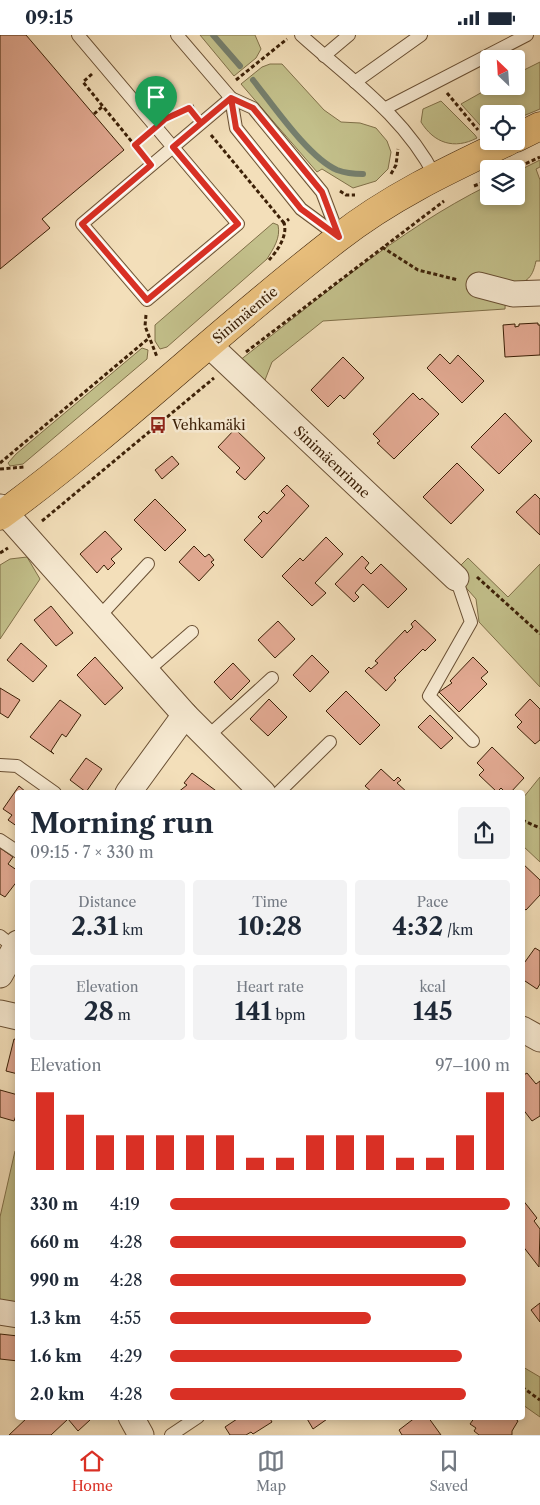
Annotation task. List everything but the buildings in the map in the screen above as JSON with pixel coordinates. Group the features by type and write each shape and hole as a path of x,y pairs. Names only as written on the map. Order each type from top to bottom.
{"main road":[{"path":"525,134 540,127"},
{"name":"Sinimäentie","path":"2,512 339,237 480,149"}],"street":[{"path":"479,285 514,294 540,293"},
{"name":"Sinimäenrinne","path":"209,345 455,577"},
{"path":"2,512 184,715 260,790"},
{"path":"130,790 184,715"},
{"path":"0,975 11,942"},
{"path":"0,1013 15,1016"},
{"path":"525,1031 540,1039"},
{"path":"0,1312 15,1314"},
{"path":"134,1420 141,1435"}],"lane":[{"path":"78,35 103,65 173,147 238,224 147,300 82,224 151,165 173,147 201,123 227,93"},
{"path":"177,35 227,93 253,108 322,192 339,237"},
{"path":"302,35 386,108 422,150 435,176"},
{"path":"324,56 349,35"},
{"path":"355,82 422,35"},
{"path":"386,108 527,35"},
{"path":"227,93 236,128 301,209 339,237"},
{"path":"98,617 148,564"},
{"path":"455,577 471,622 429,696 474,741"},
{"path":"146,672 192,632"},
{"path":"207,737 272,678"},
{"path":"281,790 330,742"},
{"path":"0,765 17,766 52,790"},
{"path":"0,840 15,850"},
{"path":"171,1435 194,1420"}],"path":[{"path":"135,145 165,119 211,98 227,93 242,77 291,35"},
{"path":"103,65 83,82 151,165"},
{"path":"437,81 480,123"},
{"path":"94,114 103,106"},
{"path":"189,108 284,223"},
{"path":"525,164 540,157"},
{"path":"382,247 418,270 479,285"},
{"path":"147,300 145,326 157,357"},
{"path":"0,463 149,338"},
{"path":"0,469 23,468"},
{"path":"455,577 465,565 540,633"},
{"path":"525,822 540,828"},
{"path":"525,1389 540,1400"}],"shaded area":[{"path":"200,35 255,35 261,49 256,58 234,76"},
{"path":"540,62 540,109 525,115 525,105 480,105 480,125 461,104 480,93 480,95 525,95 525,70"},
{"path":"270,64 282,64 324,110 341,122 360,123 376,128 387,141 391,152 388,169 376,181 353,188 322,169 317,172 241,84 262,67"},
{"path":"441,101 477,138 469,142 453,144 438,139 426,129 421,122 423,109"},
{"path":"540,160 540,167 536,169 540,180 540,261 536,261 532,273 523,282 506,286 505,309 323,321 272,362 265,380 259,384 235,364 389,245 455,203 480,190 480,205 525,205 525,168"},
{"path":"273,223 278,225 279,230 276,243 267,259 167,347 160,349 155,341 155,325"},
{"path":"142,348 148,350 147,359 23,464 10,466 8,463 16,454"},
{"path":"27,557 40,579 0,639 0,565 10,559"},
{"path":"468,558 508,597 540,564 540,687 479,622 476,599 453,573"},
{"path":"540,777 540,862 525,848 525,796"},
{"path":"15,1151 15,1302 0,1300 0,1217"},
{"path":"525,1368 540,1377 540,1417 525,1406"}],"waterway":[{"path":"213,35 240,66"},
{"path":"253,80 303,143 326,164 337,170 363,174"}],"place":[{"name":"Vehkamäki","path":"158,425"}],"route":[{"path":"156,127 135,145 151,165 82,224 147,300 238,224 173,147 231,98 253,108 322,192 339,237 301,209 236,128 231,98 201,123 189,108 165,119 156,127"}]}
